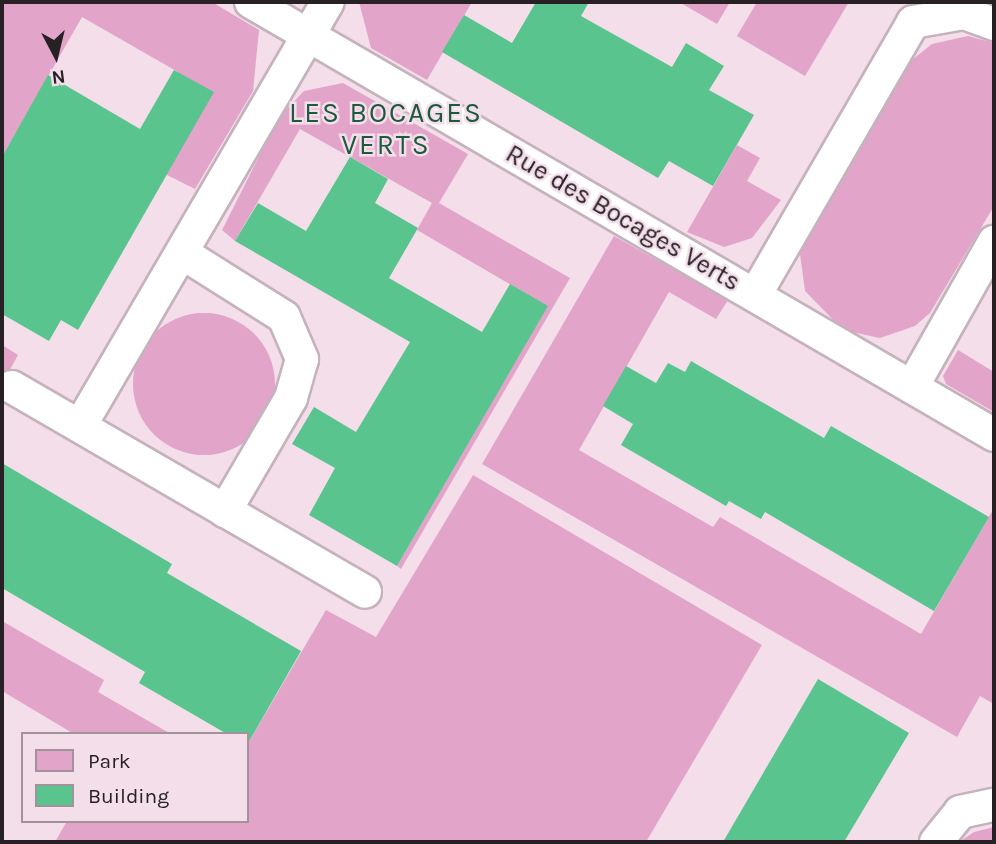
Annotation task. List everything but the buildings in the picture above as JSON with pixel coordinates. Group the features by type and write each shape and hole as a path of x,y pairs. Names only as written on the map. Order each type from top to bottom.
{"lane":[{"name":"Rue des Bocages Verts","path":"251,2 994,435"},
{"path":"80,426 184,254 328,2"},
{"name":"Rue des Bocages Verts","path":"755,295 913,22 964,13 994,24"},
{"path":"912,387 994,242"},
{"path":"184,254 285,317 302,359 292,398 225,511"},
{"path":"12,387 365,592"},
{"path":"936,842 960,812 994,805"}],"green space":[{"path":"2,2 212,2 259,30 253,91 195,189 167,175 178,72 82,17 2,157"},
{"path":"359,2 472,2 427,80 371,48"},
{"path":"679,2 730,2 717,24"},
{"path":"757,2 849,2 805,76 737,36"},
{"path":"968,36 994,43 994,206 930,313 915,326 880,338 843,330 805,291 800,254 805,236 903,67 932,44"},
{"path":"343,83 468,154 439,203 570,278 401,569 397,566 547,306 417,230 432,203 300,129 235,241 222,230 279,117 304,91"},
{"path":"737,145 760,158 747,181 781,200 752,238 724,247 687,232"},
{"path":"614,236 728,300 716,319 669,292 579,450 713,527 720,517 921,634 994,508 994,704 980,696 957,737 482,464"},
{"path":"204,313 231,319 254,334 269,357 275,384 269,411 254,434 231,449 204,455 177,449 154,434 139,411 133,384 139,357 154,334 177,319"},
{"path":"2,345 18,355 2,384"},
{"path":"958,350 994,372 994,412 946,384 943,376"},
{"path":"473,475 762,645 646,842 55,842 66,823 248,823 248,743 326,610 376,637"},
{"path":"2,621 104,680 98,692 168,732 71,732 2,691"},
{"path":"994,827 994,842 959,842 974,832"}],"district":[{"name":"LES BOCAGES VERTS","path":"386,129"}]}
